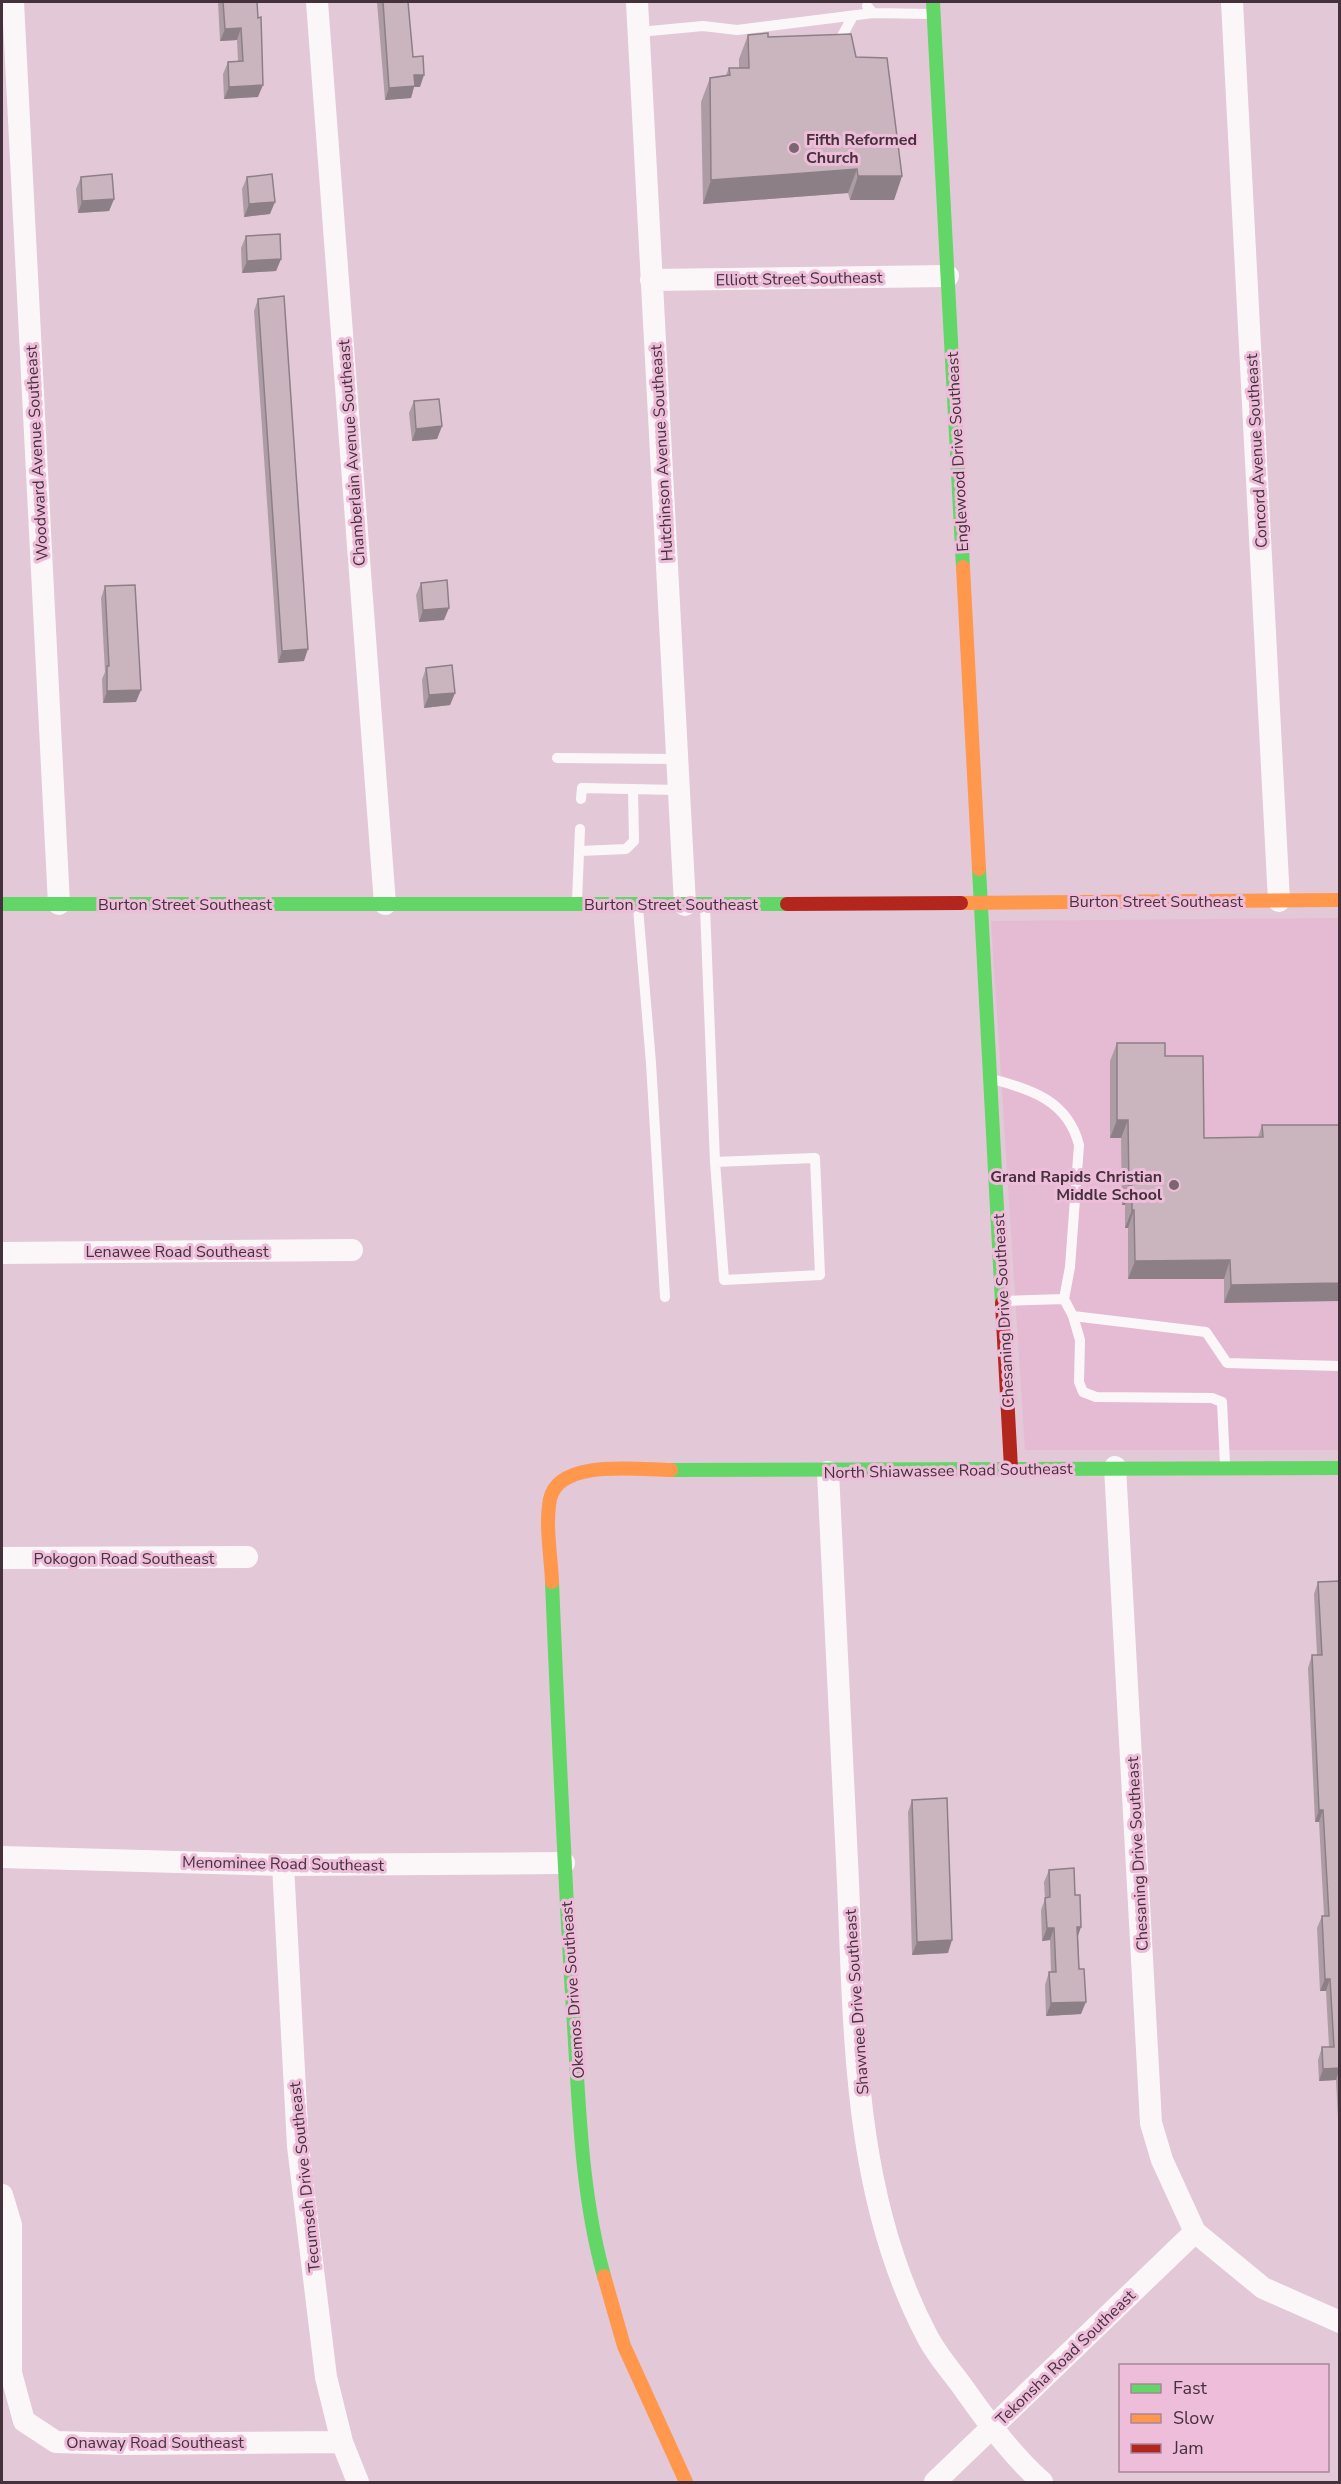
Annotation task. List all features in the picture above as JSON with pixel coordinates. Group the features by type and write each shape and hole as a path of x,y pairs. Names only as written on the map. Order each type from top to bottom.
{"street":[{"name":"Woodward Avenue Southeast","path":"13,2 59,904"},
{"name":"Chamberlain Avenue Southeast","path":"317,2 385,904"},
{"name":"Hutchinson Avenue Southeast","path":"638,2 678,790 695,905"},
{"name":"Concord Avenue Southeast","path":"1232,2 1279,901"},
{"name":"Englewood Drive Southeast","path":"932,8 980,902"},
{"name":"Elliott Street Southeast","path":"651,280 948,276"},
{"name":"Burton Street Southeast","path":"2,904 695,905 1340,900"},
{"name":"Chesaning Drive Southeast","path":"980,902 1011,1468"},
{"name":"Lenawee Road Southeast","path":"2,1253 352,1250"},
{"name":"Chesaning Drive Southeast","path":"1115,1467 1151,2123 1166,2171 1195,2232"},
{"name":"North Shiawassee Road Southeast","path":"558,1481 571,1474 597,1470 828,1472 1115,1467 1340,1468"},
{"name":"Shawnee Drive Southeast","path":"828,1472 852,1955 865,2140 872,2185 891,2251 927,2338 991,2427 1042,2482"},
{"name":"Okemos Drive Southeast","path":"558,1481 551,1491 549,1508 564,1863 582,2148 592,2232 624,2346 686,2482"},
{"name":"Pokogon Road Southeast","path":"2,1558 248,1557"},
{"name":"Menominee Road Southeast","path":"2,1857 283,1865 564,1863"},
{"name":"Tecumseh Drive Southeast","path":"283,1865 298,2146 326,2377 342,2442 358,2482"},
{"name":"Onaway Road Southeast","path":"2,2194 11,2225 11,2373 24,2421 56,2442 123,2444 342,2442"},
{"path":"1195,2232 1263,2288 1340,2322"},
{"name":"Tekonsha Road Southeast","path":"935,2482 1195,2232"}],"lane":[{"path":"639,32 703,26 740,35 853,16 870,10 932,8"},
{"path":"828,48 838,45 853,16"},
{"path":"557,758 677,759"},
{"path":"581,793 633,789 678,790"},
{"path":"580,851 626,849 634,841 633,789"},
{"path":"576,905 580,829"},
{"path":"638,905 651,1063 665,1297"},
{"path":"695,905 724,1280 820,1275 815,1158 715,1162"},
{"path":"990,1078 1030,1089 1054,1102 1069,1119 1076,1132 1079,1145 1070,1267 1064,1299 1073,1316 1080,1340 1079,1382 1083,1392 1112,1398 1212,1398 1222,1402 1225,1468"},
{"path":"1002,1301 1064,1299"},
{"path":"1073,1316 1206,1332 1227,1363 1340,1366"}],"shaded area":[{"name":"Grand Rapids Christian Middle School","path":"1339,918 1339,1450 1025,1450 991,921"}],"building":[{"path":"223,2 257,2 258,18 261,17 263,85 229,87 228,62 243,61 241,28 225,29"},
{"path":"383,2 408,2 413,57 423,56 424,75 414,75 415,86 389,88"},
{"name":"Fifth Reformed Church","path":"768,33 768,37 851,34 856,57 887,58 902,176 858,176 857,169 711,180 710,78 730,75 729,68 749,68 748,35"},
{"path":"112,174 114,199 82,201 81,177"},
{"path":"272,174 275,202 249,204 247,177"},
{"path":"280,234 281,259 247,261 246,236"},
{"path":"284,296 308,649 282,651 258,299"},
{"path":"439,399 442,426 416,429 414,401"},
{"path":"447,580 449,608 423,610 421,583"},
{"path":"135,585 141,690 107,691 107,666 109,666 105,586"},
{"path":"452,665 455,693 429,695 426,668"},
{"path":"1117,1043 1165,1043 1165,1056 1203,1056 1204,1138 1263,1137 1262,1125 1340,1125 1340,1283 1231,1285 1230,1260 1135,1261 1134,1210 1132,1210 1132,1186 1129,1186 1128,1120 1117,1120"},
{"path":"1340,1581 1340,2068 1323,2069 1322,2047 1334,2047 1330,1979 1325,1979 1322,1916 1329,1916 1323,1810 1319,1810 1312,1655 1322,1655 1318,1582"},
{"path":"947,1798 952,1940 917,1942 912,1800"},
{"path":"1074,1868 1075,1895 1080,1895 1081,1927 1077,1927 1079,1969 1084,1969 1086,2002 1051,2003 1049,1972 1056,1972 1054,1928 1047,1928 1045,1898 1050,1897 1049,1870"}],"traffic: fast":[{"path":"933,2 963,567"},
{"path":"979,869 1002,1303"},
{"path":"2,904 787,904"},
{"path":"671,1470 1340,1468"},
{"path":"552,1582 579,2111 585,2178 604,2276"}],"traffic: slow":[{"path":"963,567 979,869"},
{"path":"961,903 1340,900"},
{"path":"552,1582 548,1519 550,1499 556,1486 568,1477 602,1469 671,1470"},
{"path":"604,2276 624,2346 686,2482"}],"traffic: jam":[{"path":"787,904 961,903"},
{"path":"1002,1303 1011,1468"}],"place":[{"name":"Fifth Reformed Church","path":"794,148"},
{"name":"Grand Rapids Christian Middle School","path":"1174,1185"}]}
